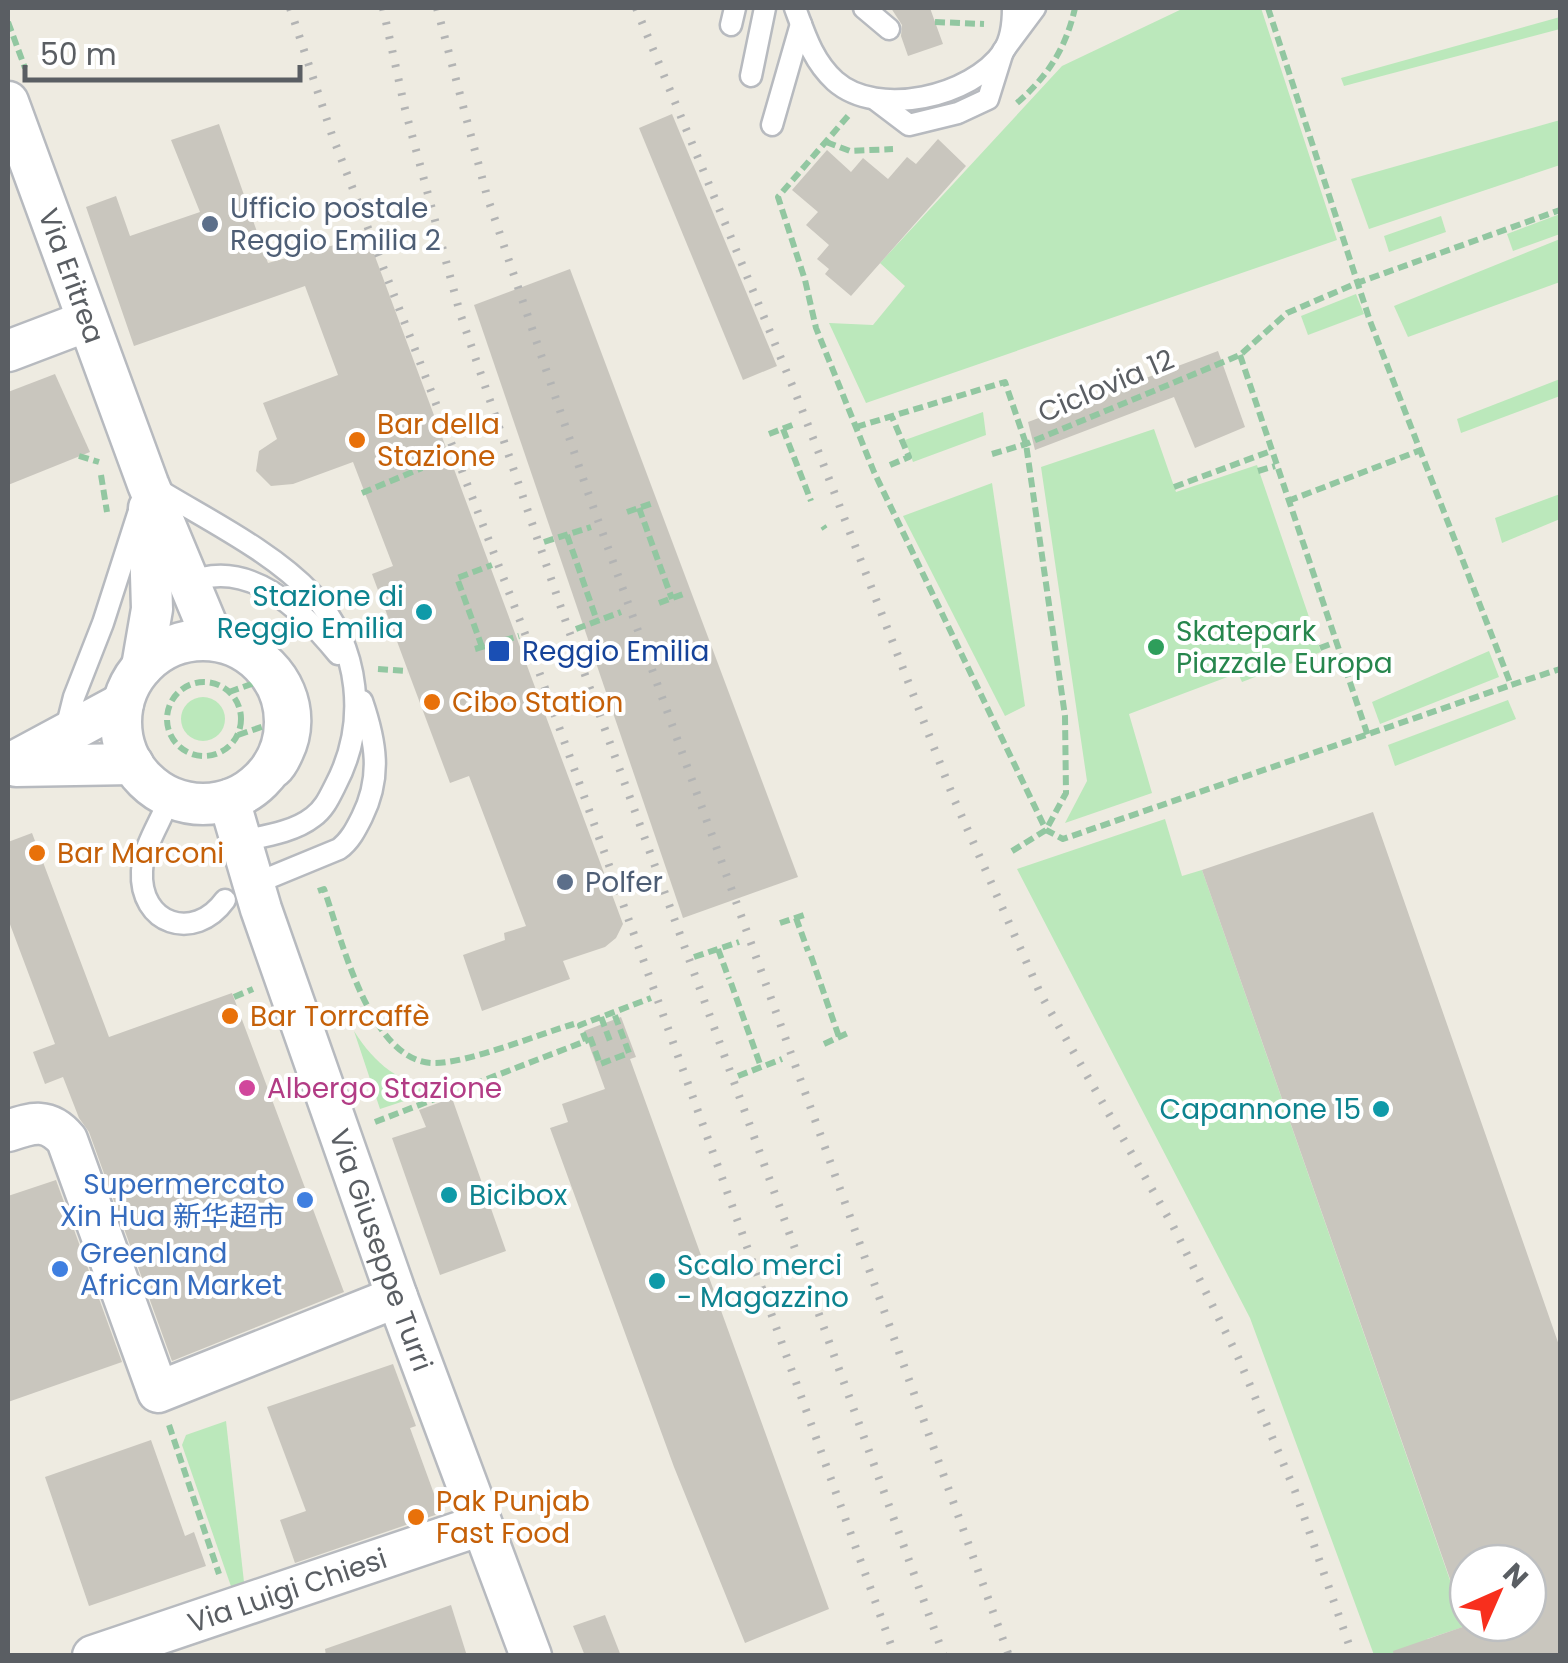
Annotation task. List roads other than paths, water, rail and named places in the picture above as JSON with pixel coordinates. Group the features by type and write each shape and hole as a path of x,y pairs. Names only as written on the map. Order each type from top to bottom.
{"street":[{"name":"Via Eritrea","path":"8,102 87,321 127,465 222,642"},
{"path":"8,351 87,321"},
{"path":"127,465 152,609 142,666"},
{"path":"222,642 264,666 278,687 285,710 283,744 273,765 244,791 199,804 170,797 143,777 133,764 122,735 123,703 142,666 174,645 222,642"},
{"path":"8,766 123,703"},
{"path":"8,766 133,764"},
{"name":"Via Giuseppe Turri","path":"244,791 241,841 246,898 530,1656"},
{"path":"8,1131 44,1122 66,1140 158,1392 397,1297"},
{"name":"Via Luigi Chiesi","path":"93,1656 481,1525"}],"lane":[{"path":"750,76 766,8"},
{"path":"864,8 889,29"},
{"path":"798,16 813,56 838,84 871,98 927,97 973,81 1004,51 1036,8"},
{"path":"1004,51 1013,25 1012,9"},
{"path":"772,125 798,16"},
{"path":"64,735 74,696 104,623 127,465 299,582 330,619 352,672 375,747 376,778 364,812 344,847 188,924 164,919 142,888 142,866 170,797"},
{"path":"152,609 190,582 226,575 247,580 273,592 316,628 352,672 354,744 324,806 299,825 241,841"}],"railway":[{"path":"290,8 332,135 529,644 895,1656"},
{"path":"383,8 405,109 460,313 569,631 944,1656"},
{"path":"437,8 487,196 586,487 1009,1656"},
{"path":"636,8 797,397 954,799 1041,995 1173,1226 1238,1357 1295,1491 1353,1656"}],"place":[{"name":"Ufficio postale Reggio Emilia 2","path":"210,224"},
{"name":"Bar della Stazione","path":"357,440"},
{"name":"Stazione di Reggio Emilia","path":"424,612"},
{"name":"Skatepark Piazzale Europa","path":"1156,647"},
{"name":"Reggio Emilia","path":"499,651"},
{"name":"Cibo Station","path":"432,702"},
{"name":"Bar Marconi","path":"37,853"},
{"name":"Polfer","path":"565,882"},
{"name":"Bar Torrcaffè","path":"230,1016"},
{"name":"Albergo Stazione","path":"247,1088"},
{"name":"Capannone 15","path":"1381,1109"},
{"name":"Bicibox","path":"449,1195"},
{"name":"Supermercato Xin Hua 新华超市","path":"305,1200"},
{"name":"Greenland African Market","path":"60,1269"},
{"name":"Scalo merci - Magazzino","path":"657,1281"},
{"name":"Pak Punjab Fast Food","path":"416,1517"}]}
